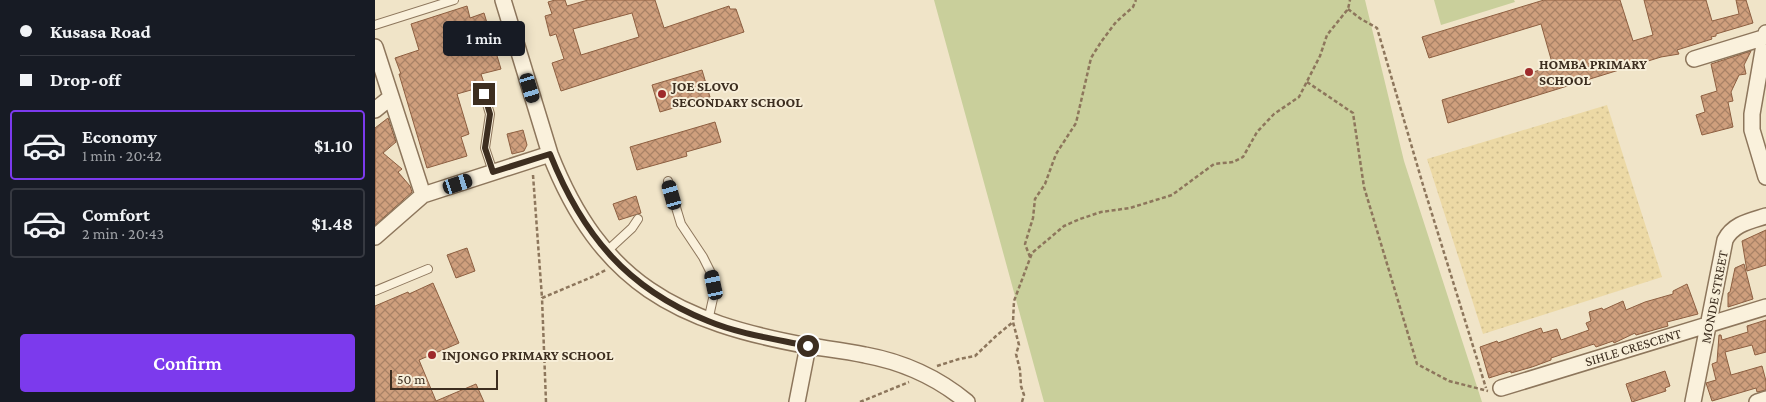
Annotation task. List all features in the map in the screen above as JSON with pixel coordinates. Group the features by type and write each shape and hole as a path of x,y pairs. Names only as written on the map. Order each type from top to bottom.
{"street":[{"path":"503,0 550,154 559,176 573,204 606,252 637,282 667,302 708,321 736,330 808,346 867,355 899,364 923,373 952,390 967,402"},
{"path":"1693,59 1766,36 1754,94 1752,114 1759,128 1766,177"},
{"path":"375,47 423,195"},
{"path":"375,110 391,97"},
{"path":"375,236 423,195 550,154"},
{"name":"MONDE STREET","path":"1693,402 1725,240 1730,230 1741,224 1766,216"},
{"name":"SIHLE CRESCENT","path":"1492,392 1766,307"},
{"path":"797,402 808,346"},
{"path":"1757,402 1766,399"}],"lane":[{"path":"375,25 454,0"},
{"path":"484,94 490,114 485,148 493,172"},
{"path":"668,181 681,224 703,257 712,275 714,294 708,321"},
{"path":"606,252 638,220"},
{"path":"375,291 428,269"}],"path":[{"path":"1031,258 1025,244 1033,218 1035,199 1045,184 1056,154 1076,123 1091,58 1117,22 1133,7 1136,0"},
{"path":"1023,402 1021,370 1016,354 1019,345 1013,322 1014,302 1033,253 1064,226 1101,212 1130,208 1172,195 1214,164 1233,162 1243,157 1257,132 1275,114 1299,97 1327,35 1348,9 1350,0"},
{"path":"1348,9 1377,28 1423,186 1492,392"},
{"path":"1307,82 1353,113 1364,187 1417,364 1449,381 1492,392"},
{"path":"533,159 542,298 546,402"},
{"path":"542,298 593,278 617,264"},
{"path":"860,402 903,386 941,364 975,356 1013,322"}],"green space":[{"path":"934,0 1365,0 1404,161 1482,402 1044,402"},
{"path":"1434,0 1514,0 1515,2 1441,25"}],"sand":[{"path":"1607,105 1662,277 1483,334 1427,159"}],"building":[{"path":"565,0 567,6 588,0 655,0 664,28 729,6 730,9 736,9 744,32 561,91 552,63 564,59 556,34 550,36 545,16 552,14 548,2","holes":["632,13 639,37 581,55 573,29"]},
{"path":"1544,0 1620,0 1633,41 1653,35 1644,0 1706,0 1712,21 1739,14 1736,0 1746,0 1753,23 1716,34 1716,36 1711,37 1712,39 1677,50 1679,54 1661,57 1448,123 1442,100 1553,66 1541,24 1429,58 1422,37"},
{"path":"467,6 470,18 484,13 501,69 481,74 485,86 457,94 469,134 461,137 467,156 427,168 395,58 419,50 411,24"},
{"path":"1751,51 1744,65 1746,74 1739,75 1731,92 1733,101 1728,102 1733,127 1702,135 1696,115 1705,112 1701,96 1717,91 1711,64"},
{"path":"702,70 710,97 660,112 652,85"},
{"path":"388,118 396,142 383,153 402,169 398,172 410,186 412,192 375,225 375,128"},
{"path":"715,122 721,142 686,152 687,156 637,170 630,147"},
{"path":"523,130 527,145 524,151 512,154 507,134"},
{"path":"636,196 641,213 619,220 613,204"},
{"path":"1766,230 1766,265 1747,271 1742,241"},
{"path":"467,248 475,271 456,278 447,255"},
{"path":"1744,264 1753,299 1728,307 1728,293 1730,292 1735,268"},
{"path":"433,283 459,343 419,360 436,401 476,384 484,402 375,402 375,306"},
{"path":"1687,284 1698,314 1667,322 1668,326 1636,335 1635,333 1614,343 1613,341 1596,347 1594,344 1551,358 1551,360 1532,367 1489,378 1480,347 1497,341 1498,343 1541,328 1543,333 1557,329 1561,340 1589,330 1586,323 1591,321 1589,312 1602,308 1603,310 1623,301 1626,310 1673,294 1673,291"},
{"path":"1766,320 1766,352 1755,355 1752,345 1725,352 1731,375 1762,366 1766,390 1757,392 1756,388 1712,401 1706,383 1716,380 1712,364 1717,362 1719,335 1721,335 1722,340 1748,332 1747,326"},
{"path":"1665,371 1670,386 1665,388 1666,391 1632,402 1626,384"}],"place":[{"name":"HOMBA PRIMARY SCHOOL","path":"1529,72"},
{"name":"JOE SLOVO SECONDARY SCHOOL","path":"662,94"},
{"name":"INJONGO PRIMARY SCHOOL","path":"432,355"}],"route":[{"path":"484,94 490,114 485,148 493,172 550,154 573,204 588,228 606,252 637,282 667,302 708,321 736,330 808,346"}]}
